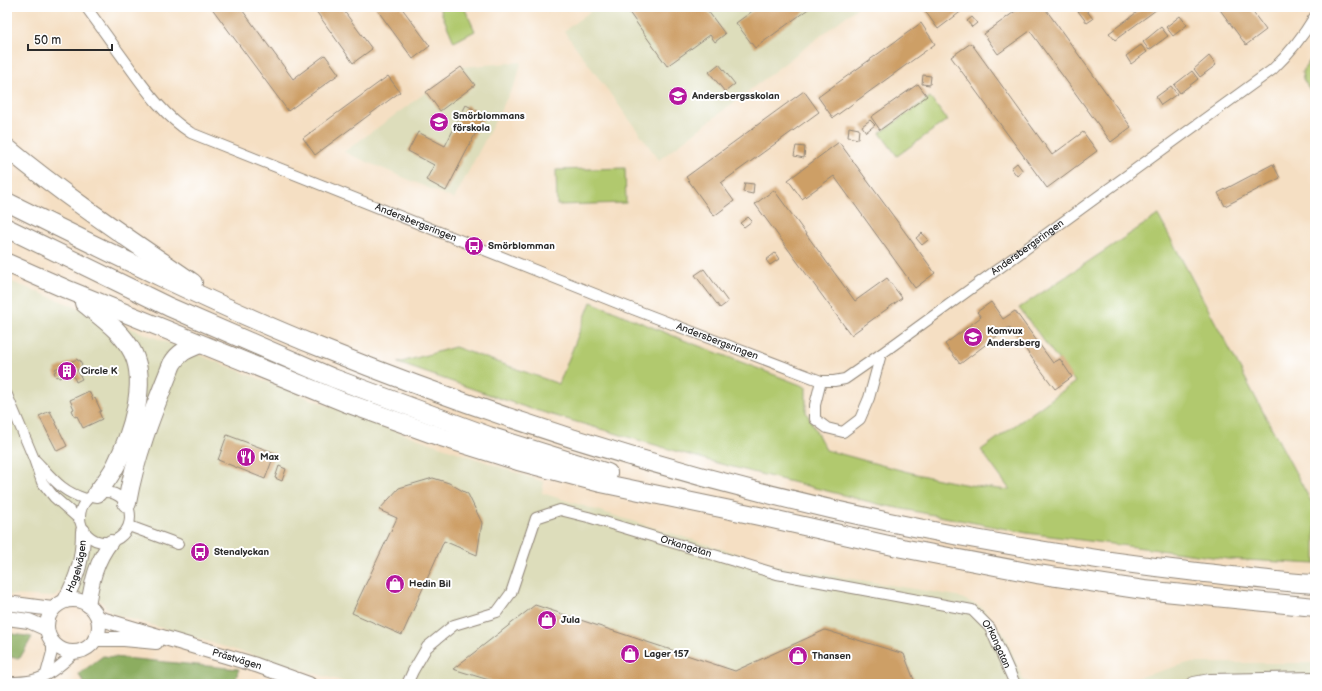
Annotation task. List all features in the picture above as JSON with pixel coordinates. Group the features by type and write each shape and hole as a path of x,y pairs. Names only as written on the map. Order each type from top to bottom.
{"highway":[{"path":"7,148 46,180 104,222 231,310"},
{"path":"7,202 181,288 318,347 395,377 512,419 647,461 765,494 908,526 1040,551 1148,567 1315,584"},
{"path":"7,228 169,307 333,378 489,436 642,484 759,516"},
{"path":"7,263 66,289 364,410 441,437 518,461 601,483 902,548 1037,574 1144,590 1315,607"},
{"path":"66,289 109,323 124,338 133,353 138,367 139,388 137,401 127,437 116,466 92,496"},
{"path":"126,503 136,461 172,364 176,357 182,352 200,344"}],"street":[{"name":"Andersbergsringen","path":"86,7 166,114 181,127 191,133 625,306 821,381 834,381 845,378 881,354 1272,70 1288,55 1315,16"},
{"path":"821,381 815,405 815,419 827,428 843,432 860,419 869,398 881,354"},
{"path":"7,395 42,482 81,525 88,537 103,543 118,539 125,533 129,526 130,510 126,503 117,494 104,491 92,496 73,495 34,459"},
{"path":"81,525 80,512 92,496"},
{"name":"Orkangatan","path":"407,684 412,671 427,647 454,625 497,612 511,593 536,518 560,510 595,519 777,574 972,610 990,628 1015,684"},
{"name":"Hagelvägen","path":"65,600 78,570 83,550 81,525"},
{"path":"129,526 178,544"},
{"name":"Hagelvägen","path":"88,605 96,565 103,551 111,542"},
{"path":"7,682 33,680 46,674 61,666 75,652 87,648 95,639 98,632 98,618 94,610 81,601 73,599 65,600 52,609 46,622 52,652 46,674"},
{"path":"7,603 52,609"},
{"path":"7,618 29,621 49,636 62,650 75,652"},
{"name":"Prästvägen","path":"98,618 256,665 309,684"},
{"name":"Prästvägen","path":"95,639 124,639 186,645"},
{"path":"1194,684 1210,681 1315,679"}],"shaded area":[{"name":"Andersbergsskolan","path":"596,7 858,7 659,160 564,31"},
{"name":"Smörblommans förskola","path":"521,62 517,79 454,199 344,152 461,67"},
{"name":"Stenalyckan","path":"7,280 372,423 544,482 542,493 780,567 957,596 981,607 1005,635 1023,680 1033,684 351,684 111,613 99,599 64,590 55,597 7,595"},
{"path":"1188,663 1315,663 1315,684 1116,684"}],"green space":[{"path":"439,7 464,7 475,31 454,42"},
{"path":"1315,53 1315,98 1303,79 1302,72"},
{"path":"930,97 947,120 897,156 880,133"},
{"path":"625,168 626,203 557,205 556,170"},
{"path":"1158,215 1315,509 1315,564 1228,559 1027,533 882,505 717,463 525,407 398,363 455,347 559,384 591,302 681,339 806,387 806,412 826,450 963,484 1010,490 981,450 1075,382 1019,308"},
{"path":"7,633 32,637 20,658 7,657"},
{"path":"103,656 239,669 234,684 84,684 79,674"}],"building":[{"path":"211,7 240,7 293,79 325,55 339,74 288,111"},
{"path":"313,7 341,7 372,49 353,63"},
{"path":"375,7 401,7 430,46 413,59"},
{"path":"705,7 725,34 715,42 710,35 667,66 626,8"},
{"path":"758,7 811,7 755,48 736,23"},
{"path":"967,7 938,29 923,8"},
{"path":"1021,7 1044,7 1131,127 1111,142 1030,31 998,54 984,34"},
{"path":"1084,7 1093,19 1087,23 1078,11"},
{"path":"1144,7 1160,7 1115,40 1109,33"},
{"path":"1218,7 1249,7 1266,30 1246,45"},
{"path":"1180,16 1187,25 1173,36 1166,27"},
{"path":"972,17 977,23 972,27 967,21"},
{"path":"921,23 935,44 833,118 818,97"},
{"path":"1161,27 1168,36 1149,50 1143,42"},
{"path":"971,43 1052,155 1083,132 1097,151 1047,188 951,57"},
{"path":"1141,45 1147,52 1131,64 1126,56"},
{"path":"1209,56 1216,65 1200,77 1194,69"},
{"path":"719,64 735,84 725,92 709,72"},
{"path":"461,67 475,85 440,111 426,92"},
{"path":"1192,71 1198,79 1180,93 1174,85"},
{"path":"923,75 931,76 930,85 922,84"},
{"path":"388,76 400,92 315,155 303,138"},
{"path":"918,84 927,96 880,130 871,117"},
{"path":"1171,86 1177,94 1161,105 1156,97"},
{"path":"804,91 819,112 721,183 734,201 714,216 686,177"},
{"path":"466,105 485,115 446,191 426,180 434,165 408,151 418,132 445,146"},
{"path":"870,120 875,125 866,132 862,126"},
{"path":"849,127 859,129 858,139 848,137"},
{"path":"839,142 935,273 915,288 834,176 802,199 788,180"},
{"path":"796,146 805,147 804,158 794,156"},
{"path":"1017,163 1023,171 1017,176 1011,168"},
{"path":"1273,164 1280,178 1225,206 1218,193"},
{"path":"745,183 754,184 753,194 743,192"},
{"path":"774,190 855,301 887,278 902,298 851,335 755,204"},
{"path":"748,217 752,221 744,227 740,223"},
{"path":"922,233 928,240 922,245 916,238"},
{"path":"775,253 779,259 770,265 766,260"},
{"path":"704,269 728,302 720,308 695,275"},
{"path":"991,302 1003,319 1015,311 1053,363 1060,359 1072,377 1055,389 1009,327 960,364 945,344 981,317 977,312"},
{"name":"Circle K","path":"77,359 78,361 80,360 82,365 82,368 77,370 82,379 76,382 72,372 59,378 58,376 56,377 54,372 56,371 55,369"},
{"path":"89,391 93,400 95,398 101,411 99,412 102,419 83,428 77,416 75,417 72,410 74,409 70,400"},
{"path":"50,411 67,446 57,451 39,416"},
{"name":"Max","path":"227,435 275,453 265,479 218,460"},
{"path":"279,466 286,469 282,481 275,478"},
{"name":"Hedin Bil","path":"433,478 449,483 468,494 482,523 477,555 444,541 402,635 352,613 397,518 379,510 399,488"},
{"path":"535,605 735,671 825,630 904,654 914,680 906,684 502,684 453,669"}],"place":[{"name":"Andersbergsskolan","path":"678,96"},
{"name":"Smörblommans förskola","path":"439,122"},
{"name":"Smörblomman","path":"474,246"},
{"name":"Komvux Andersberg","path":"973,337"},
{"name":"Circle K","path":"67,371"},
{"name":"Max","path":"246,457"},
{"name":"Stenalyckan","path":"200,552"},
{"name":"Hedin Bil","path":"395,584"},
{"name":"Jula","path":"547,620"},
{"name":"Lager 157","path":"630,654"},
{"name":"Thansen","path":"798,656"}]}
